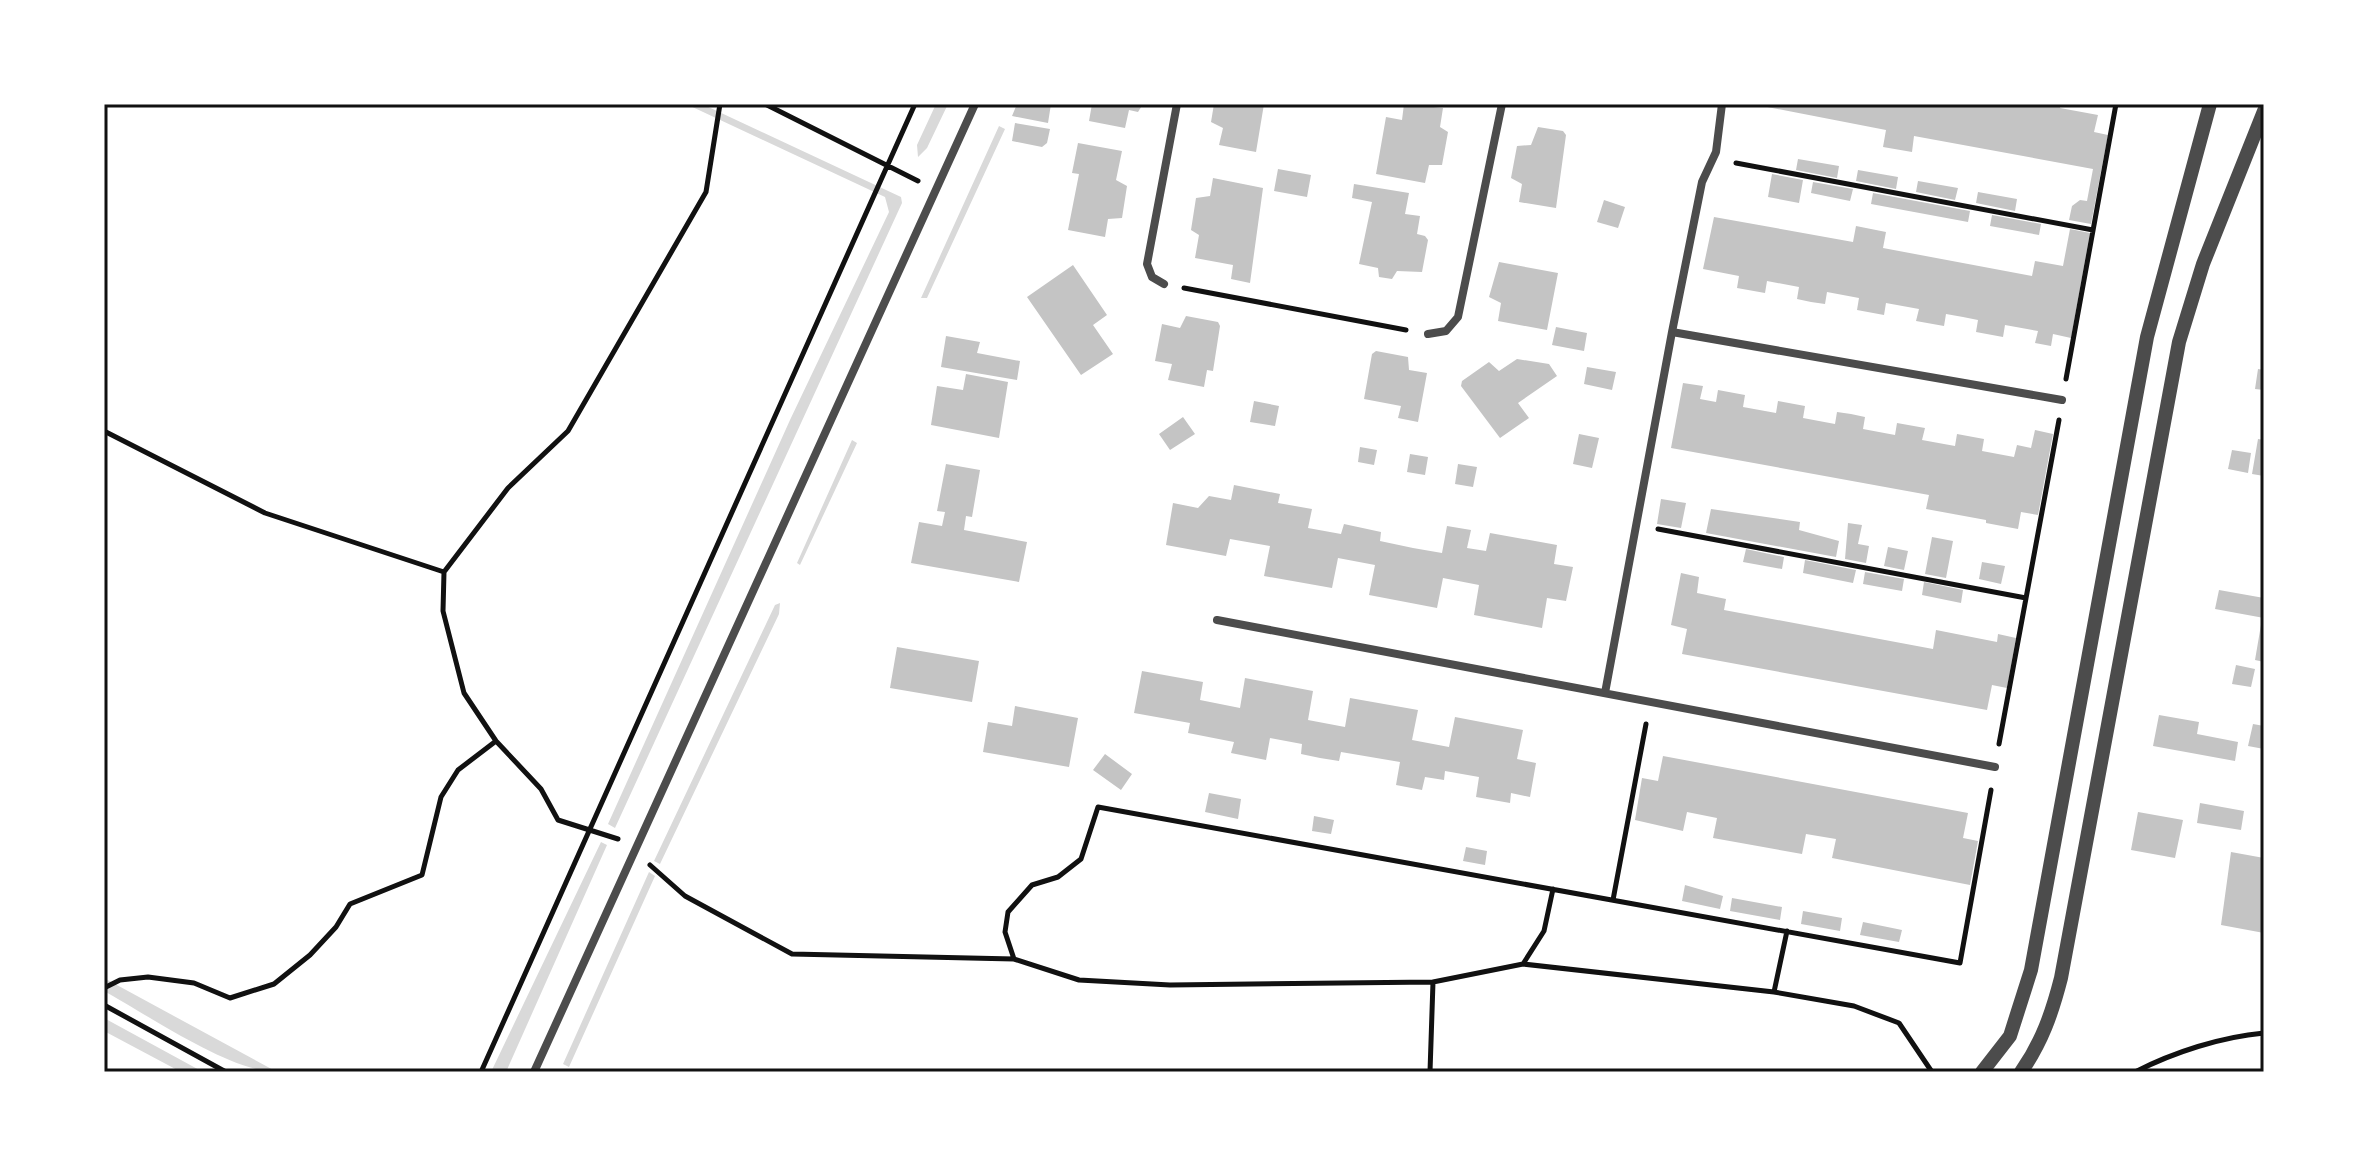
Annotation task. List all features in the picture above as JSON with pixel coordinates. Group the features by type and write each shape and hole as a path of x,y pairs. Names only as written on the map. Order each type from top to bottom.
{"street":[{"path":"534,1072 975,104"},
{"path":"1164,284 1152,277 1147,264 1177,104"},
{"path":"1428,334 1446,331 1458,317 1502,104"},
{"path":"1605,693 1672,332 1702,182 1713,159 1722,104"},
{"path":"1982,1072 2010,1036 2031,970 2147,337 2210,104"},
{"path":"2021,1072 2037,1049 2050,1019 2061,978 2179,342 2203,264 2264,111"},
{"path":"1672,332 2062,400"},
{"path":"1217,620 1995,767"}],"path":[{"path":"720,104 706,192 568,431 508,488 444,572 443,611 464,693 496,741 541,789 558,820 615,837 685,896 792,954 1014,959 1079,980 1170,985 1433,982 1523,964 1774,992 1854,1006 1899,1023 1932,1072"},
{"path":"765,104 937,190"},
{"path":"481,1072 915,104"},
{"path":"1713,159 2093,230"},
{"path":"1164,284 1428,334"},
{"path":"104,431 265,513 444,572"},
{"path":"1636,525 2026,598"},
{"path":"1613,900 1650,702"},
{"path":"104,988 120,980 148,977 194,983 230,998 274,984 310,955 336,927 350,904 422,875 441,797 458,770 496,741"},
{"path":"1014,959 1005,932 1008,912 1032,885 1058,877 1081,859 1098,807"},
{"path":"1523,964 1544,931 1553,889"},
{"path":"1774,992 1787,931"},
{"path":"1430,1072 1433,982"},
{"path":"104,1005 226,1072"},
{"path":"2135,1072 2157,1060 2210,1044 2264,1033"}],"shaded area":[{"path":"686,104 702,104 901,197 902,203 615,828 608,824 790,420 889,212 885,197"},
{"path":"936,104 948,104 927,148 918,157 917,145"},
{"path":"999,126 1005,129 927,298 921,298"},
{"path":"852,440 857,443 800,565 797,563"},
{"path":"780,603 779,614 660,864 654,861 775,605"},
{"path":"601,842 607,845 506,1072 491,1072"},
{"path":"649,872 655,876 569,1067 563,1064"},
{"path":"104,978 277,1072 236,1063 189,1040 104,991"},
{"path":"104,1018 203,1072 181,1072 104,1031"}],"building":[{"path":"1017,104 1051,104 1048,123 1012,116"},
{"path":"1092,104 1143,104 1138,112 1129,110 1125,128 1089,121"},
{"path":"1214,104 1264,104 1256,152 1219,145 1223,128 1211,122"},
{"path":"1404,104 1443,108 1440,127 1448,132 1442,165 1429,165 1425,183 1376,174 1386,117 1402,120"},
{"path":"1752,104 2061,104 2060,108 2098,115 2094,132 2108,135 2091,224 2069,220 2072,206 2080,200 2087,201 2093,169 1914,136 1912,152 1883,147 1886,130"},
{"path":"1015,123 1050,129 1047,143 1042,147 1012,141"},
{"path":"1538,127 1563,131 1566,135 1556,208 1519,202 1522,184 1511,178 1517,146 1531,145"},
{"path":"1078,143 1122,151 1116,180 1127,186 1122,218 1108,219 1105,237 1068,230 1079,174 1072,173"},
{"path":"1798,159 1839,166 1837,178 1796,170"},
{"path":"1278,169 1311,175 1307,197 1274,191"},
{"path":"1858,170 1898,177 1896,189 1856,181"},
{"path":"1772,174 1803,180 1799,203 1768,197"},
{"path":"1213,178 1263,188 1250,283 1231,279 1233,265 1195,258 1199,235 1191,230 1196,198 1210,196"},
{"path":"1918,181 1958,188 1955,200 1916,192"},
{"path":"1813,182 1853,189 1850,201 1811,193"},
{"path":"1354,184 1409,193 1405,214 1420,216 1417,234 1428,240 1422,272 1397,271 1392,279 1379,277 1378,268 1359,264 1372,202 1352,198"},
{"path":"1978,192 2017,199 2015,211 1976,203"},
{"path":"1873,193 1970,211 1968,222 1871,204"},
{"path":"1604,200 1625,207 1618,228 1597,222"},
{"path":"1992,215 2041,224 2039,235 1990,226"},
{"path":"1714,217 1853,242 1856,226 1886,232 1883,248 2032,276 2035,261 2063,266 2070,229 2090,233 2071,338 2053,334 2051,346 2035,343 2038,331 2005,325 2003,337 1976,332 1978,320 1946,314 1944,326 1916,321 1919,309 1886,303 1884,315 1857,310 1859,298 1827,292 1825,304 1811,302 1797,299 1799,287 1767,281 1765,293 1737,288 1739,276 1703,269"},
{"path":"1499,262 1558,273 1547,330 1498,321 1501,303 1489,297"},
{"path":"1073,265 1107,315 1093,325 1113,354 1081,375 1027,297"},
{"path":"1186,316 1218,322 1220,326 1213,371 1207,370 1204,387 1168,380 1172,364 1155,361 1162,324 1180,328"},
{"path":"1556,327 1587,333 1584,351 1552,345"},
{"path":"946,336 980,342 977,353 1020,361 1017,380 941,367"},
{"path":"1376,351 1408,357 1409,370 1427,373 1418,422 1398,418 1401,406 1364,399 1372,354"},
{"path":"1517,359 1549,364 1557,376 1518,403 1529,418 1500,438 1461,386 1462,381 1489,362 1499,371"},
{"path":"1587,367 1616,372 1612,390 1584,384"},
{"path":"2258,369 2264,370 2264,390 2255,389"},
{"path":"966,374 1008,382 999,438 931,425 937,386 963,390"},
{"path":"1683,383 1703,386 1700,399 1716,402 1718,390 1745,395 1743,407 1776,413 1778,401 1805,406 1803,418 1835,424 1837,412 1851,414 1865,417 1863,429 1895,435 1897,423 1925,428 1922,440 1955,446 1957,434 1984,439 1982,451 2014,457 2017,445 2031,448 2035,430 2053,434 2038,515 2021,512 2018,529 1926,509 1929,495 1671,448"},
{"path":"1254,401 1279,406 1275,426 1250,422"},
{"path":"1183,417 1195,434 1170,450 1159,434"},
{"path":"1579,434 1599,438 1592,468 1573,464"},
{"path":"2258,439 2264,440 2264,476 2252,474"},
{"path":"1360,447 1377,450 1374,465 1358,462"},
{"path":"2232,450 2251,453 2248,473 2228,469"},
{"path":"1410,454 1428,457 1425,475 1407,472"},
{"path":"946,464 980,470 972,517 966,516 964,530 1027,542 1019,582 911,563 919,522 942,526 945,512 937,511"},
{"path":"1458,464 1477,467 1473,487 1455,484"},
{"path":"1234,485 1280,494 1278,503 1312,509 1308,528 1341,534 1344,524 1381,532 1380,541 1413,548 1442,553 1447,526 1471,530 1467,548 1486,551 1490,533 1557,545 1554,564 1573,567 1566,601 1547,598 1542,628 1474,615 1479,585 1443,578 1437,608 1369,595 1375,565 1338,558 1332,588 1264,576 1270,546 1230,539 1226,556 1166,545 1173,503 1198,508 1209,496 1231,500"},
{"path":"1661,499 1686,503 1681,528 1657,524"},
{"path":"1711,509 1800,522 1799,530 1839,541 1836,557 1706,533"},
{"path":"1848,523 1862,525 1858,544 1869,546 1866,563 1845,559"},
{"path":"1932,537 1953,541 1946,578 1925,574"},
{"path":"1888,547 1908,551 1904,570 1884,566"},
{"path":"1746,549 1784,557 1782,569 1743,562"},
{"path":"1805,560 1856,570 1853,583 1803,573"},
{"path":"1982,562 2005,566 2001,584 1979,579"},
{"path":"1865,572 1904,579 1902,591 1863,584"},
{"path":"1681,573 1699,577 1697,593 1726,599 1724,610 1933,649 1936,630 1997,642 1998,634 2016,638 2007,688 1992,685 1987,710 1682,654 1687,629 1671,625"},
{"path":"1924,582 1963,590 1961,603 1922,595"},
{"path":"2219,590 2264,598 2264,618 2215,609"},
{"path":"2264,619 2264,662 2255,660"},
{"path":"897,647 979,661 972,702 890,688"},
{"path":"2236,665 2255,669 2251,687 2232,684"},
{"path":"1142,671 1203,682 1200,700 1240,708 1245,678 1313,691 1308,720 1345,727 1350,698 1418,710 1412,740 1449,747 1455,717 1523,730 1517,759 1536,763 1530,797 1511,793 1510,803 1476,797 1479,777 1445,771 1444,780 1425,777 1422,790 1396,785 1400,762 1341,752 1339,761 1320,758 1301,754 1302,744 1270,738 1266,760 1231,753 1234,742 1188,733 1190,723 1134,713"},
{"path":"1015,706 1078,718 1069,767 983,752 988,722 1012,726"},
{"path":"2159,715 2199,722 2197,734 2238,742 2235,761 2153,746"},
{"path":"2253,724 2264,726 2264,749 2248,746"},
{"path":"1105,754 1132,774 1121,790 1093,770"},
{"path":"1663,756 1968,813 1963,838 1978,841 1970,885 1832,858 1836,839 1806,834 1802,854 1713,838 1717,818 1687,812 1683,831 1635,820 1642,778 1658,781"},
{"path":"1209,793 1241,799 1238,819 1205,812"},
{"path":"2200,803 2244,811 2241,830 2197,823"},
{"path":"2138,812 2183,820 2175,858 2131,850"},
{"path":"1314,816 1334,820 1331,834 1312,831"},
{"path":"1466,847 1487,851 1485,865 1463,861"},
{"path":"2231,852 2264,858 2264,933 2221,925"},
{"path":"1685,885 1723,896 1720,909 1682,901"},
{"path":"1732,898 1782,907 1780,920 1730,911"},
{"path":"1803,911 1842,918 1840,931 1801,924"},
{"path":"1863,922 1902,930 1899,942 1860,935"}]}
